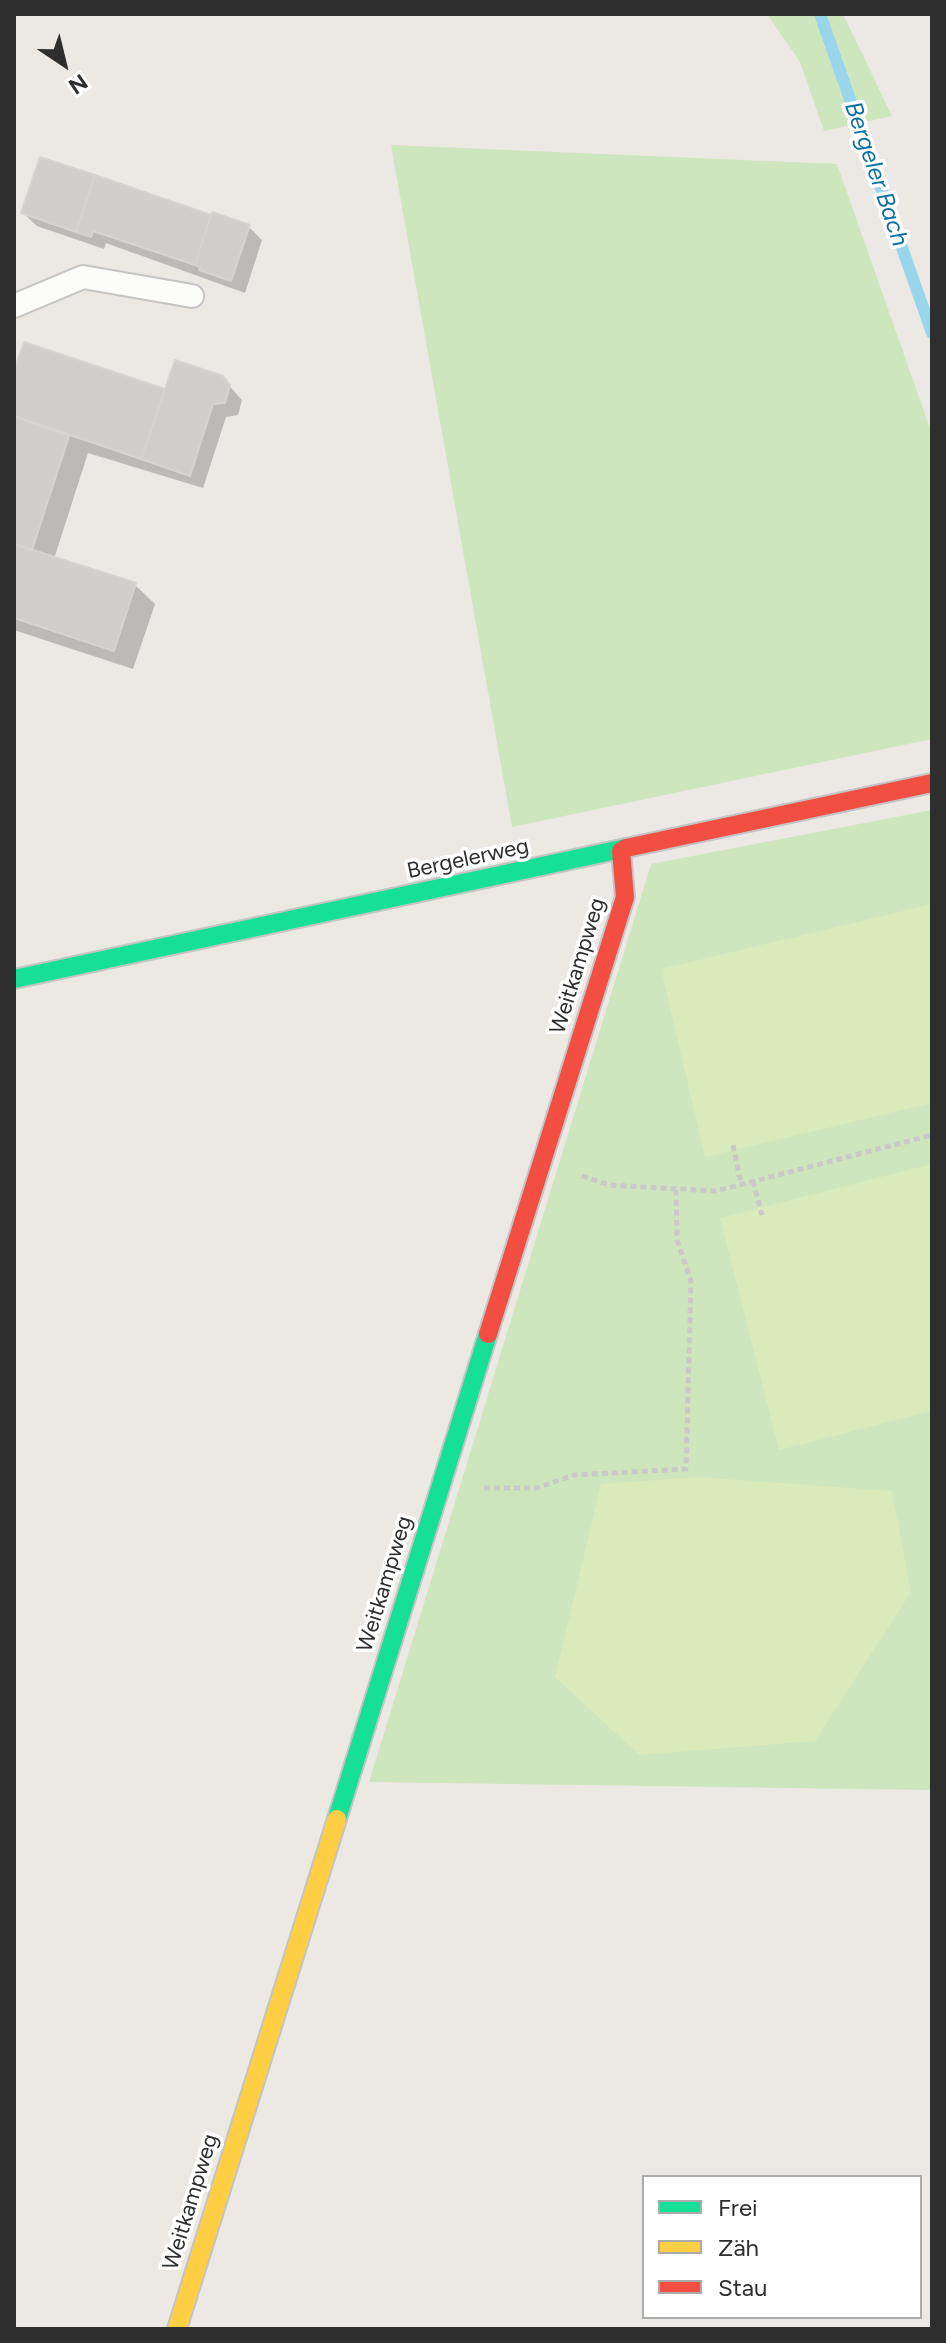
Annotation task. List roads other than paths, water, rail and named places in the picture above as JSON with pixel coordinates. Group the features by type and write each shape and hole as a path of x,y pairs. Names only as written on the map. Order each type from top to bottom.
{"street":[{"name":"Bergelerweg","path":"14,979 932,783"},
{"name":"Weitkampweg","path":"177,2329 625,897 621,851"}],"lane":[{"path":"14,306 83,277 192,296"}],"waterway":[{"name":"Bergeler Bach","path":"820,14 932,333"}]}
